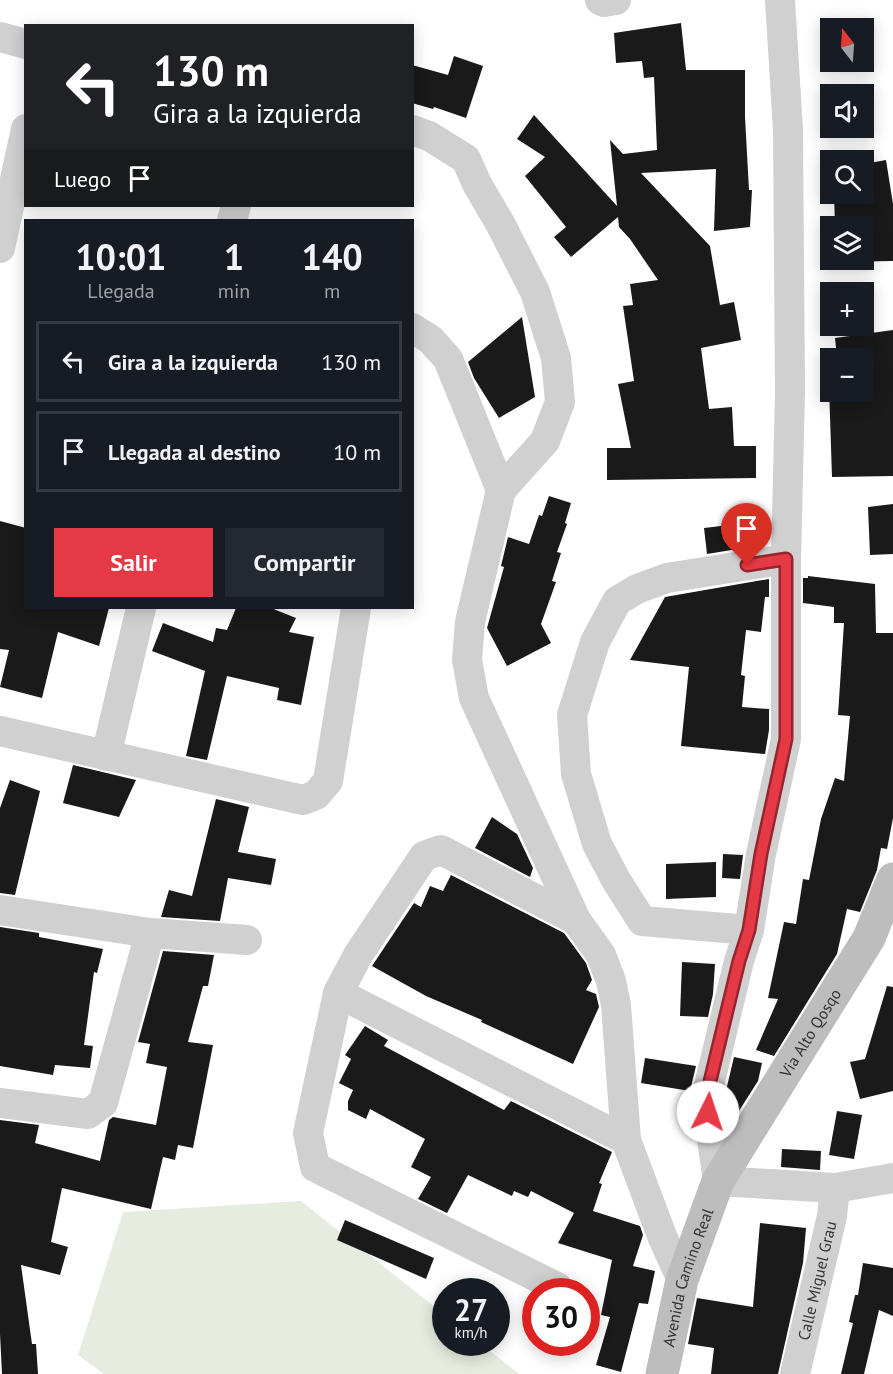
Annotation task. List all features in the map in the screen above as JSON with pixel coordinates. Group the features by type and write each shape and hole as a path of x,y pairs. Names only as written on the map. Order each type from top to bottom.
{"street":[{"path":"600,0 603,2 616,0"},
{"path":"780,0 788,142 790,393 786,559 786,739 761,854 749,930 739,961 706,1098 718,1181 835,1188 893,1178"},
{"path":"0,37 24,43"},
{"path":"414,131 429,136 466,159 535,292 556,358 560,402 545,441 501,490 470,622 467,660 474,698 576,920 601,954 611,981 616,1005 626,1140 662,1236 682,1280"},
{"path":"8,227 24,140"},
{"path":"414,329 429,339 448,359 501,490"},
{"path":"749,930 642,921 597,844 576,774 572,715 595,642 617,601 637,589 667,578 786,559"},
{"path":"106,756 141,609"},
{"path":"0,731 303,800 316,795 328,781 356,609"},
{"path":"539,1278 315,1167 309,1133 338,993 358,955 424,855 441,850 576,920"},
{"name":"Via Alto Qosqo","path":"718,1181 869,938 893,879"},
{"path":"0,910 150,933 247,940"},
{"path":"0,1103 88,1114 103,1103 150,933"},
{"path":"338,993 626,1140"},
{"name":"Avenida Camino Real","path":"662,1374 682,1280 718,1181"},
{"name":"Calle Miguel Grau","path":"795,1374 832,1216 835,1188"}],"shaded area":[{"path":"301,1201 432,1305 432,1356 496,1356 519,1374 104,1374 78,1355 123,1212"}],"building":[{"path":"681,23 686,70 745,70 749,190 752,190 750,227 714,231 716,169 641,173 710,246 720,305 734,302 741,340 701,348 709,409 732,407 734,446 756,446 756,478 607,480 607,448 631,448 618,384 634,381 623,306 633,305 630,284 658,280 619,227 618,217 571,257 554,237 566,227 525,176 545,157 517,139 534,115 617,206 610,140 623,154 657,150 654,77 644,78 642,61 616,63 614,33"},
{"path":"454,56 483,66 466,118 434,107 433,109 414,104 414,66 448,75"},
{"path":"886,160 893,204 893,261 874,261 874,216 835,216 834,204 874,204 874,162"},
{"path":"522,317 535,397 499,418 474,378 468,362"},
{"path":"893,330 893,476 832,477 830,402 874,402 874,348 836,348 835,338 874,336 874,333"},
{"path":"549,496 571,503 565,523 567,524 557,552 561,553 552,581 556,582 541,624 551,643 507,666 487,628 504,567 501,566 508,537 529,544 539,515 542,516"},
{"path":"893,504 893,554 870,555 868,507"},
{"path":"0,521 24,527 24,609 109,609 99,646 58,632 42,698 0,687 9,650 0,649"},
{"path":"747,523 750,547 707,554 704,528"},
{"path":"808,576 875,584 876,633 893,633 893,818 887,849 881,848 877,870 860,912 847,909 837,954 774,1056 756,1050 778,999 768,998 784,922 796,924 803,879 809,880 821,819 835,778 844,781 850,716 838,715 844,623 834,623 834,607 803,603 803,578 808,578"},
{"path":"769,579 769,597 765,597 761,632 746,630 741,675 745,676 742,707 769,709 769,730 765,754 681,746 689,667 630,660 665,597"},
{"path":"236,609 274,609 296,618 289,632 314,637 301,705 277,700 279,688 227,676 207,760 186,756 205,671 152,651 163,623 213,642 216,628 227,630"},
{"path":"73,765 136,780 119,817 63,803"},
{"path":"10,780 40,791 15,895 0,893 0,808"},
{"path":"216,799 249,807 238,852 276,859 271,885 228,878 220,921 161,917 169,890 192,896"},
{"path":"492,817 517,834 533,868 530,877 475,848"},
{"path":"723,854 743,855 740,879 722,878"},
{"path":"716,862 716,897 666,899 666,864"},
{"path":"451,875 564,933 586,963 592,980 586,990 596,994 599,1007 573,1064 426,996 372,966 414,903 421,907 430,886 443,891"},
{"path":"0,927 39,933 39,937 103,949 97,973 94,972 84,1045 93,1046 90,1068 55,1065 53,1075 0,1066"},
{"path":"163,951 214,955 208,986 203,986 188,1042 213,1045 193,1148 178,1145 175,1160 163,1157 151,1209 62,1188 51,1242 68,1247 60,1275 21,1265 32,1344 36,1344 38,1374 2,1374 0,1120 39,1125 35,1143 100,1161 109,1120 113,1117 156,1125 167,1067 146,1063 150,1044 138,1042"},
{"path":"682,962 715,964 713,994 708,1017 680,1016"},
{"path":"887,986 893,987 893,1091 860,1099 850,1062 865,1059"},
{"path":"365,1026 388,1040 384,1046 504,1110 511,1101 612,1152 599,1183 602,1184 593,1211 640,1226 643,1235 633,1266 655,1271 648,1304 639,1303 621,1372 596,1365 610,1317 601,1315 612,1260 558,1243 574,1213 531,1191 528,1197 514,1191 512,1196 468,1175 447,1213 418,1199 431,1177 411,1167 425,1139 370,1109 366,1119 348,1110 348,1101 353,1090 339,1083 351,1059 345,1055"},
{"path":"734,1057 762,1063 758,1081 737,1114 725,1111 724,1099"},
{"path":"645,1058 696,1066 690,1091 641,1083"},
{"path":"837,1111 862,1115 854,1159 829,1155"},
{"path":"782,1149 821,1151 820,1170 781,1167"},
{"path":"345,1220 434,1258 426,1279 337,1240"},
{"path":"760,1223 806,1228 803,1263 778,1374 711,1374 714,1348 688,1344 697,1298 753,1307"},
{"path":"863,1263 893,1268 893,1316 879,1310 864,1374 841,1374 853,1323 849,1322 855,1295 858,1295"}],"route":[{"path":"708,1112 706,1098 739,961 749,930 761,854 786,739 786,559 747,565"}]}
